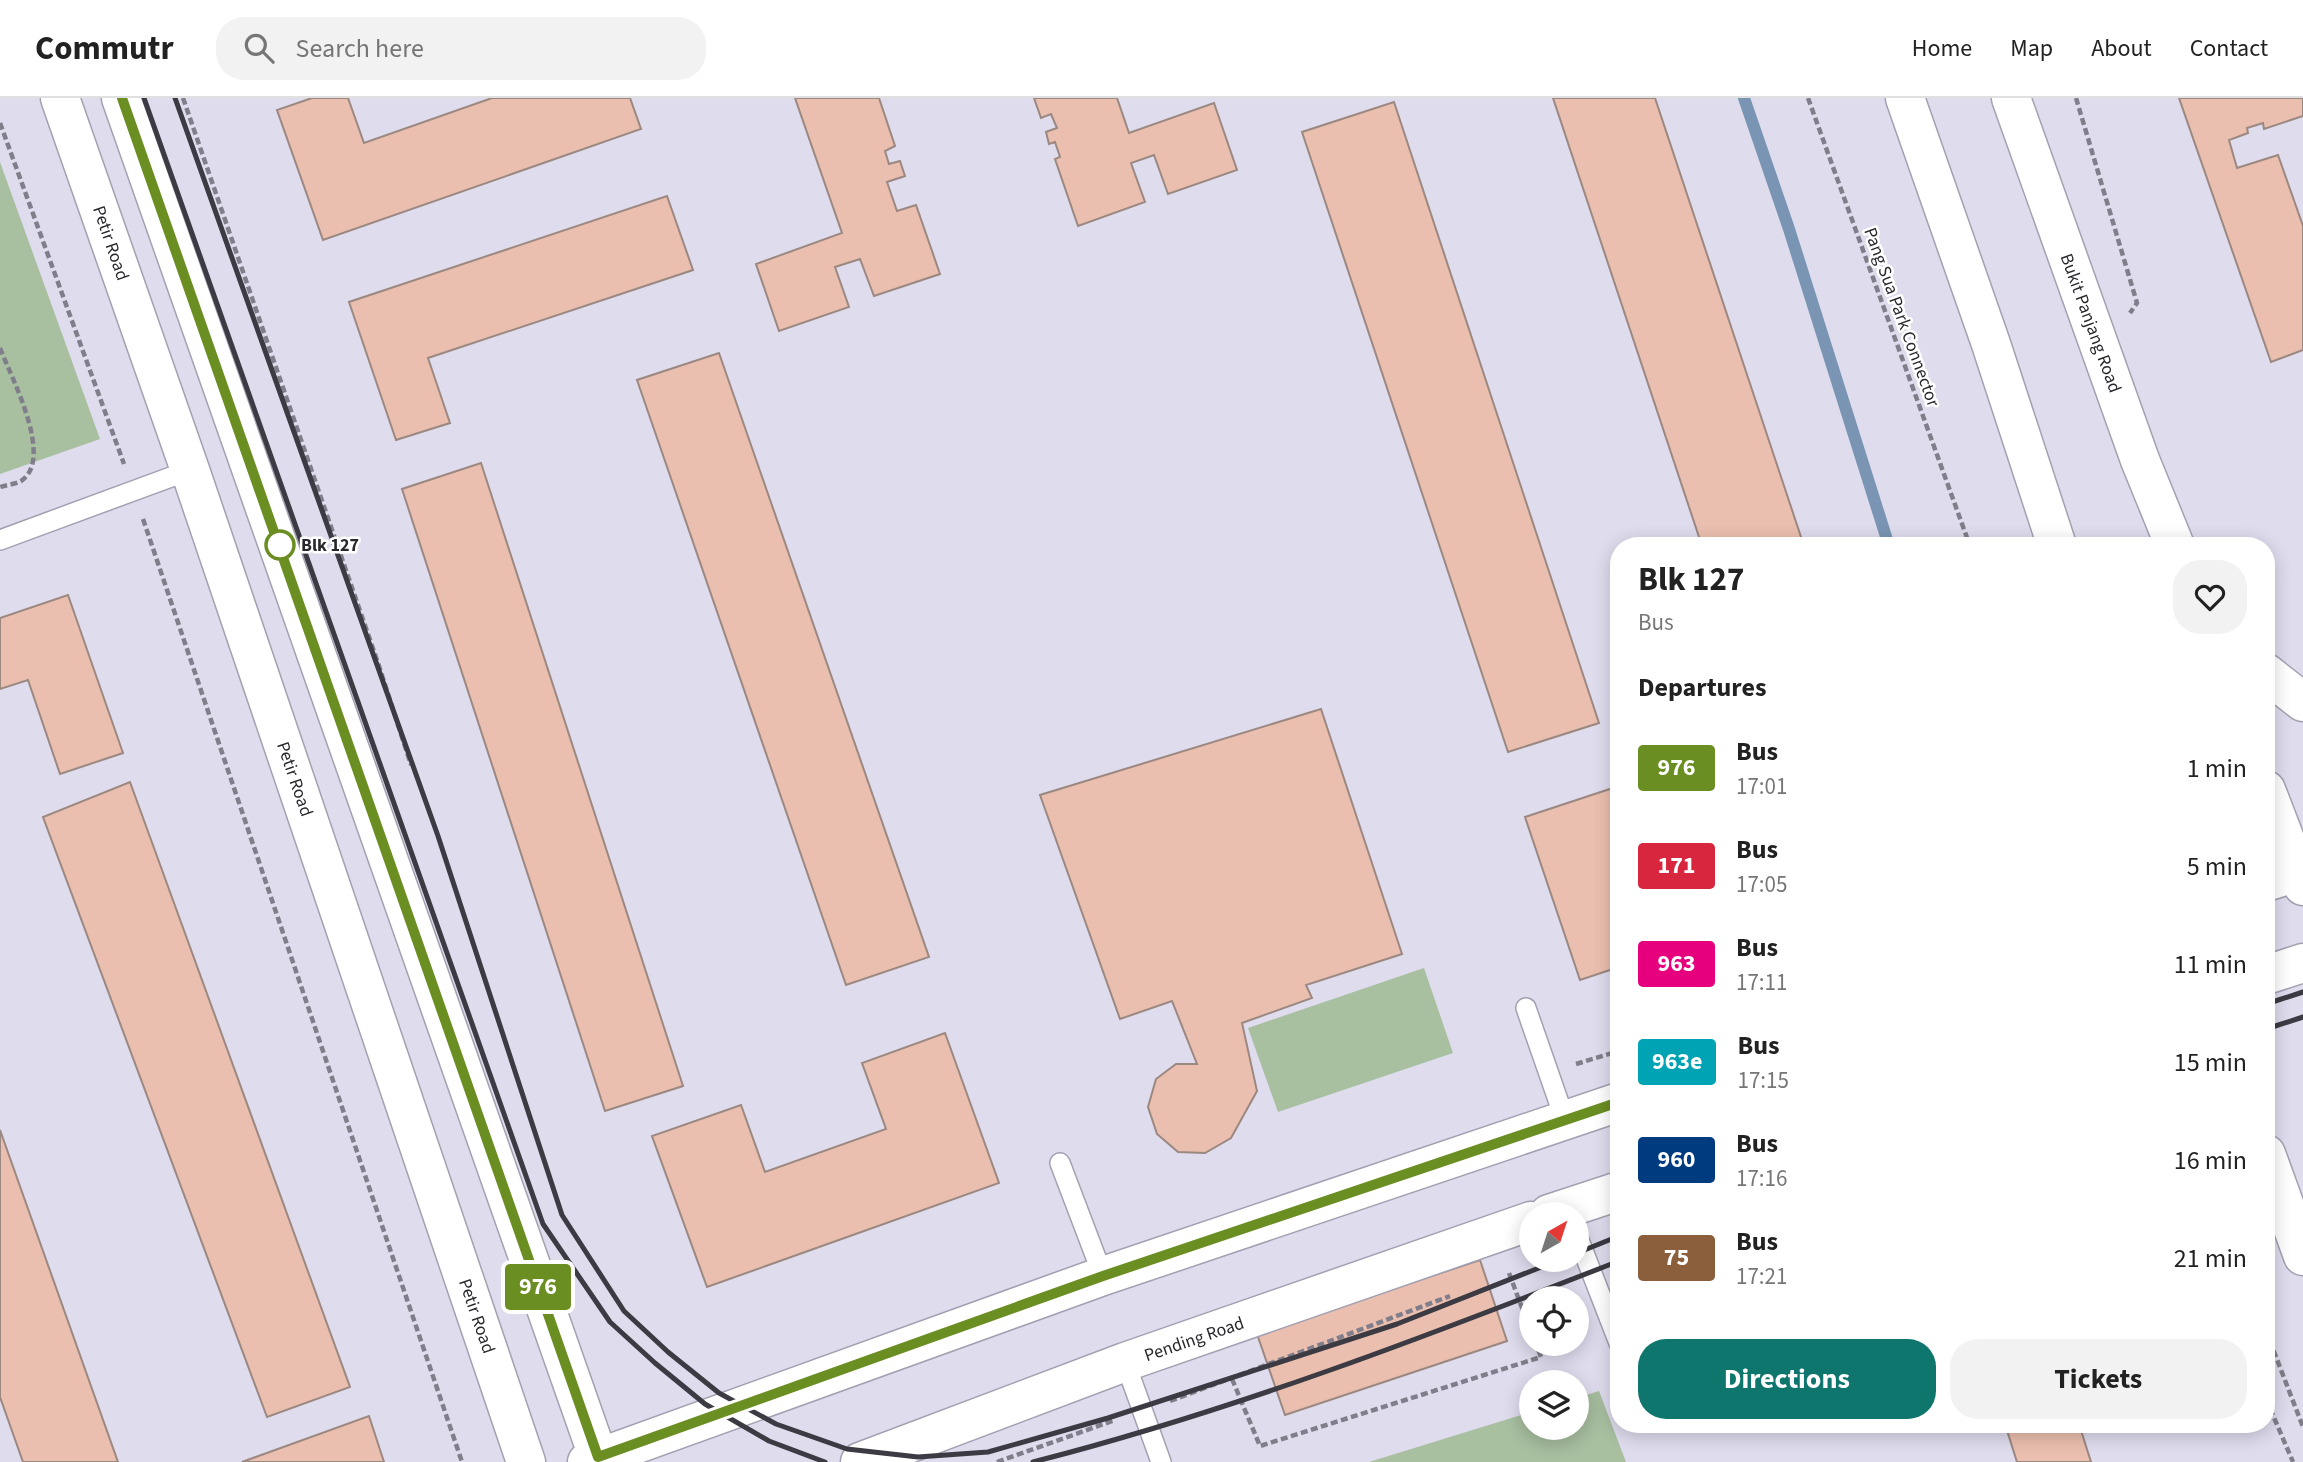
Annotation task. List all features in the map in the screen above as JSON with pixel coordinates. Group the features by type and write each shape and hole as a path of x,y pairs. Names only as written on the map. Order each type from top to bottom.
{"main road":[{"name":"Petir Road","path":"60,98 190,470 526,1462"},
{"path":"121,98 595,1460 1103,1276 1610,1105"},
{"path":"1905,98 1991,344 2054,537"},
{"name":"Bukit Panjang Road","path":"2011,98 2140,460 2171,537"},
{"path":"2275,680 2303,702"},
{"path":"2275,819 2293,877"},
{"path":"2275,972 2303,963"},
{"path":"2275,1179 2303,1256"},
{"name":"Pending Road","path":"1589,1205 1610,1195"},
{"name":"Pending Road","path":"859,1462 1125,1362 1519,1232"},
{"path":"2275,1240 2303,1271"}],"lane":[{"path":"0,540 190,470"},
{"path":"1526,1008 1565,1120"},
{"path":"1060,1164 1103,1276"},
{"path":"1584,1272 1610,1325"},
{"path":"1125,1362 1161,1462"}],"path":[{"path":"183,98 411,765"},
{"name":"Pang Sua Park Connector","path":"1808,98 1967,537"},
{"path":"2076,98 2137,303 2102,353"},
{"path":"0,123 133,490 462,1462"},
{"path":"0,348 34,436 30,471 20,481 0,487"},
{"path":"1548,1072 1610,1054"},
{"path":"1509,1273 1519,1300"},
{"path":"997,1462 1232,1379 1458,1292"},
{"path":"2275,1354 2303,1427"},
{"path":"1232,1379 1260,1446 1541,1356"},
{"path":"2275,1419 2293,1462"}],"green space":[{"path":"0,162 100,439 0,474"},
{"path":"1424,968 1453,1053 1278,1112 1248,1028"},
{"path":"1599,1391 1610,1420 1610,1433 1615,1433 1626,1462 1369,1462 1519,1416 1519,1440 1589,1440 1589,1394"}],"building":[{"path":"312,98 348,98 364,143 492,98 630,98 641,129 323,240 277,110"},
{"path":"795,98 879,98 895,146 885,151 889,164 900,161 905,176 887,182 897,211 916,205 940,274 874,296 860,259 835,267 849,307 779,331 756,264 842,233"},
{"path":"1034,98 1117,98 1129,133 1214,103 1237,170 1168,194 1154,155 1131,163 1145,202 1078,226 1055,159 1060,157 1055,142 1049,144 1046,132 1057,128 1051,114 1041,118"},
{"path":"1553,98 1655,98 1801,537 1699,537"},
{"path":"2179,98 2303,98 2303,116 2264,129 2263,123 2247,128 2248,133 2229,140 2237,168 2278,155 2303,226 2303,350 2271,362"},
{"path":"1394,102 1599,723 1508,752 1302,132"},
{"path":"667,196 693,270 428,358 450,423 396,440 349,302"},
{"path":"719,353 929,957 846,985 637,380"},
{"path":"481,463 683,1086 605,1111 402,489"},
{"path":"68,595 123,753 60,774 28,680 0,689 0,618"},
{"path":"1321,709 1402,954 1306,985 1312,998 1242,1023 1257,1091 1231,1138 1205,1153 1178,1152 1157,1134 1148,1107 1156,1079 1176,1064 1197,1064 1172,1001 1120,1019 1040,795"},
{"path":"130,782 350,1387 267,1417 43,817"},
{"path":"1610,789 1610,970 1580,980 1525,817"},
{"path":"945,1033 999,1183 707,1287 652,1136 741,1105 765,1172 886,1129 862,1063"},
{"path":"0,1130 118,1462 23,1462 0,1397"},
{"path":"1480,1260 1507,1341 1285,1415 1257,1334"},
{"path":"369,1416 384,1462 242,1462"},
{"path":"2008,1433 2082,1433 2091,1462 2017,1462"}],"waterway":[{"path":"1744,98 1789,229 1886,537"}],"railway":[{"path":"144,98 543,1224 610,1322 655,1363 705,1404 769,1441 825,1462"},
{"path":"175,98 438,836 562,1215 624,1311 668,1352 719,1393 776,1424 847,1449 918,1457 988,1452 1108,1418 1397,1324 1529,1272"},
{"path":"2275,1001 2303,992"},
{"path":"2275,1026 2303,1017"},
{"path":"1589,1248 1610,1240"},
{"path":"1033,1462 1108,1442 1256,1396 1475,1317 1610,1264"}],"bus line":[{"name":"976","path":"122,98 598,1457 1103,1276 1610,1105"}],"place":[{"name":"Blk 127","path":"280,545"}]}
